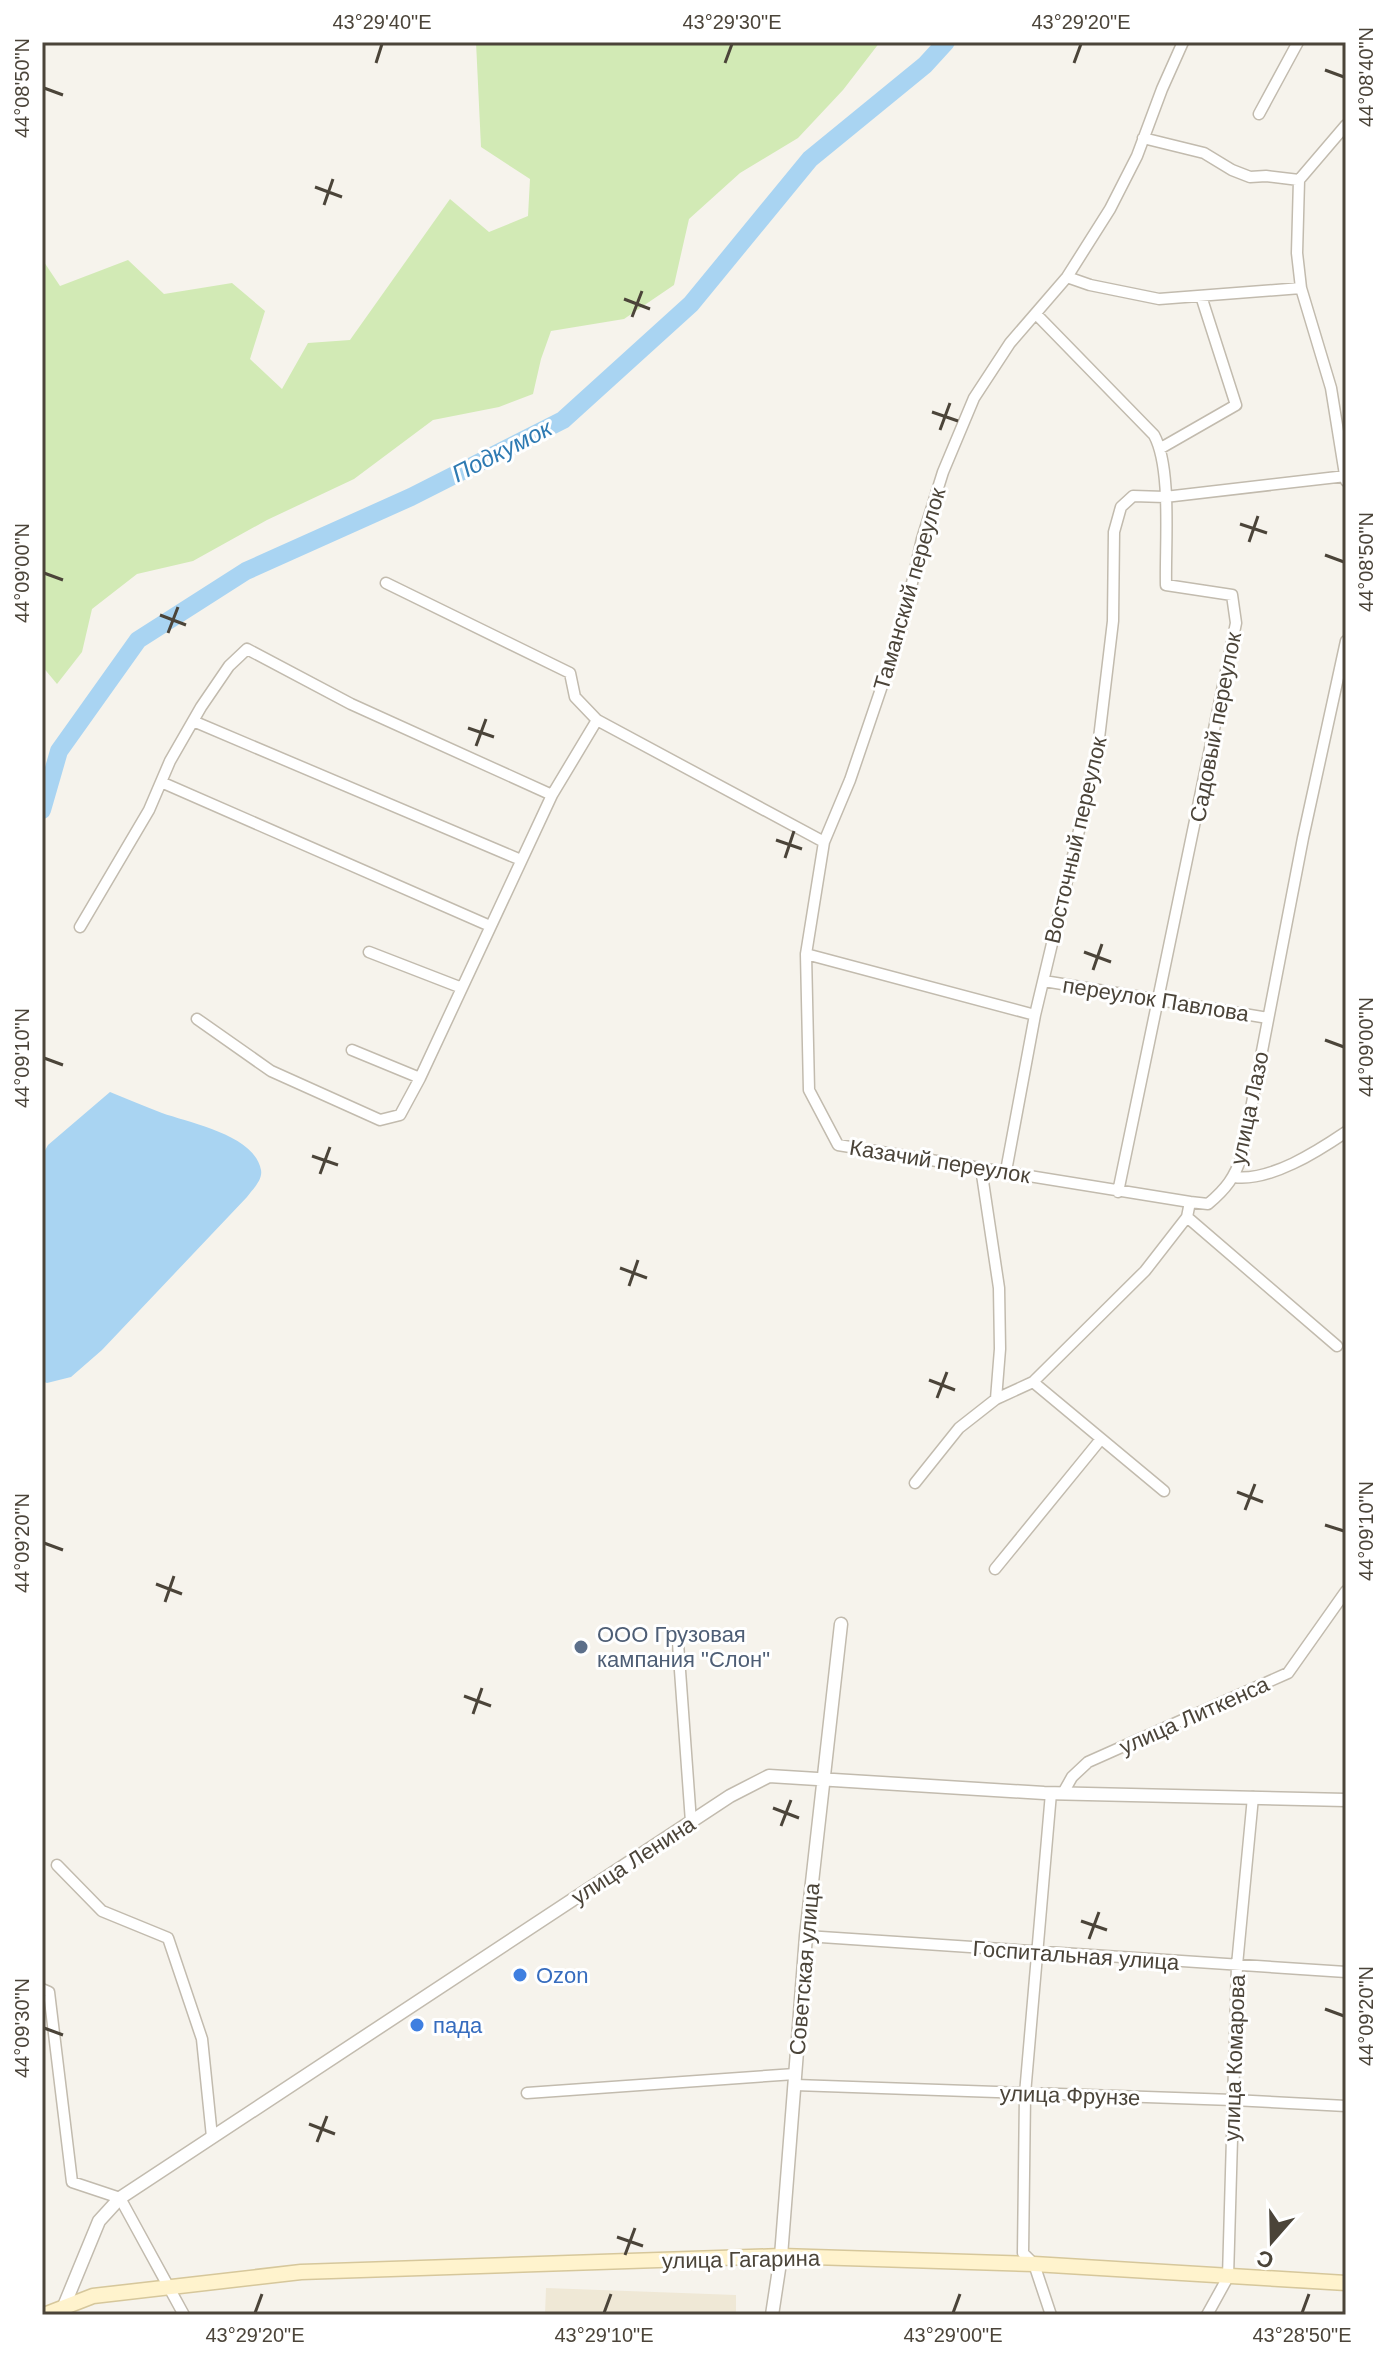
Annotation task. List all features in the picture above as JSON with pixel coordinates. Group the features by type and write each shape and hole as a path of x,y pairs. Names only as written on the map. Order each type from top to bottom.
{"main road":[{"name":"улица Гагарина","path":"44,2315 93,2296 301,2272 781,2256 1034,2264 1346,2283"}],"street":[{"name":"Таманский переулок","path":"806,954 824,842 850,780 902,627 922,539 943,472 974,398 1010,343 1067,277 1110,209 1183,42"},
{"path":"1259,114 1298,42"},
{"path":"1165,497 1346,478 1331,388 1301,288 1297,253 1299,180 1346,125"},
{"path":"1143,138 1204,153 1250,177 1299,180"},
{"path":"1067,277 1090,285 1159,299 1301,288"},
{"path":"1036,314 1154,435 1161,448 1236,405 1201,296"},
{"name":"Садовый переулок","path":"1118,1192 1236,623 1232,595 1166,585 1161,448"},
{"name":"Восточный переулок","path":"1006,1171 1035,1015 1097,755 1113,621 1114,532 1121,507 1133,496 1165,497"},
{"path":"386,583 570,673 575,697 597,720 824,842"},
{"name":"улица Лазо","path":"1190,1202 1208,1204 1225,1190 1234,1177 1242,1155 1303,838 1346,641"},
{"path":"80,927 149,810 193,721 229,666 247,649 351,704 552,795"},
{"path":"197,1019 271,1071 380,1120 400,1115 552,795 597,720"},
{"path":"193,721 521,860"},
{"path":"161,782 490,926"},
{"path":"369,952 462,988"},
{"path":"806,954 1035,1015"},
{"name":"Казачий переулок","path":"806,954 809,1090 838,1145 1190,1202"},
{"name":"переулок Павлова","path":"1044,981 1268,1018"},
{"path":"352,1050 420,1078"},
{"path":"1234,1177 1252,1176 1305,1159 1346,1132"},
{"path":"981,1168 999,1288 1000,1349 996,1399"},
{"path":"915,1483 959,1428 996,1399 1033,1382 1145,1271 1187,1217 1190,1202"},
{"path":"1187,1217 1337,1346"},
{"path":"1033,1382 1164,1491"},
{"path":"995,1569 1101,1439"},
{"name":"улица Литкенса","path":"1057,1793 1088,1762 1288,1673 1346,1591"},
{"name":"Советская улица","path":"772,2315 781,2256 806,1936 841,1624"},
{"path":"678,1643 691,1822"},
{"name":"улица Ленина","path":"64,2306 99,2221 120,2198 730,1796 769,1776 1057,1793 1346,1800"},
{"path":"1051,2315 1034,2264 1023,2253 1025,2094 1037,1952 1057,1793"},
{"name":"улица Комарова","path":"1207,2315 1228,2277 1237,1965 1253,1797"},
{"path":"57,1865 102,1911 168,1938 202,2039 212,2137"},
{"name":"Госпитальная улица","path":"806,1936 1346,1972"},
{"path":"42,1989 49,1992 72,2182 120,2198 184,2315"},
{"name":"улица Фрунзе","path":"527,2093 795,2079 1025,2094 1346,2106"}],"shaded area":[{"path":"546,2288 736,2295 736,2315 545,2315"}],"green space":[{"path":"476,42 880,42 843,90 798,138 740,173 689,219 674,285 624,319 551,331 533,394 499,407 433,420 354,479 267,520 193,561 137,574 92,609 82,652 57,684 42,666 42,259 60,286 128,260 164,294 232,283 265,311 250,359 282,389 308,343 350,340 450,199 489,232 528,216 530,179 481,147"}],"water":[{"path":"110,1092 234,1139 256,1158 261,1174 247,1197 102,1350 71,1377 47,1383 42,1381 42,1156 48,1145"}],"waterway":[{"name":"Подкумок","path":"42,810 59,751 138,640 246,571 411,497 563,420 691,304 810,159 925,65 946,42"}],"place":[{"name":"ООО Грузовая кампания \"Слон\"","path":"581,1647"},
{"name":"Ozon","path":"520,1975"},
{"name":"пада","path":"417,2025"}]}
